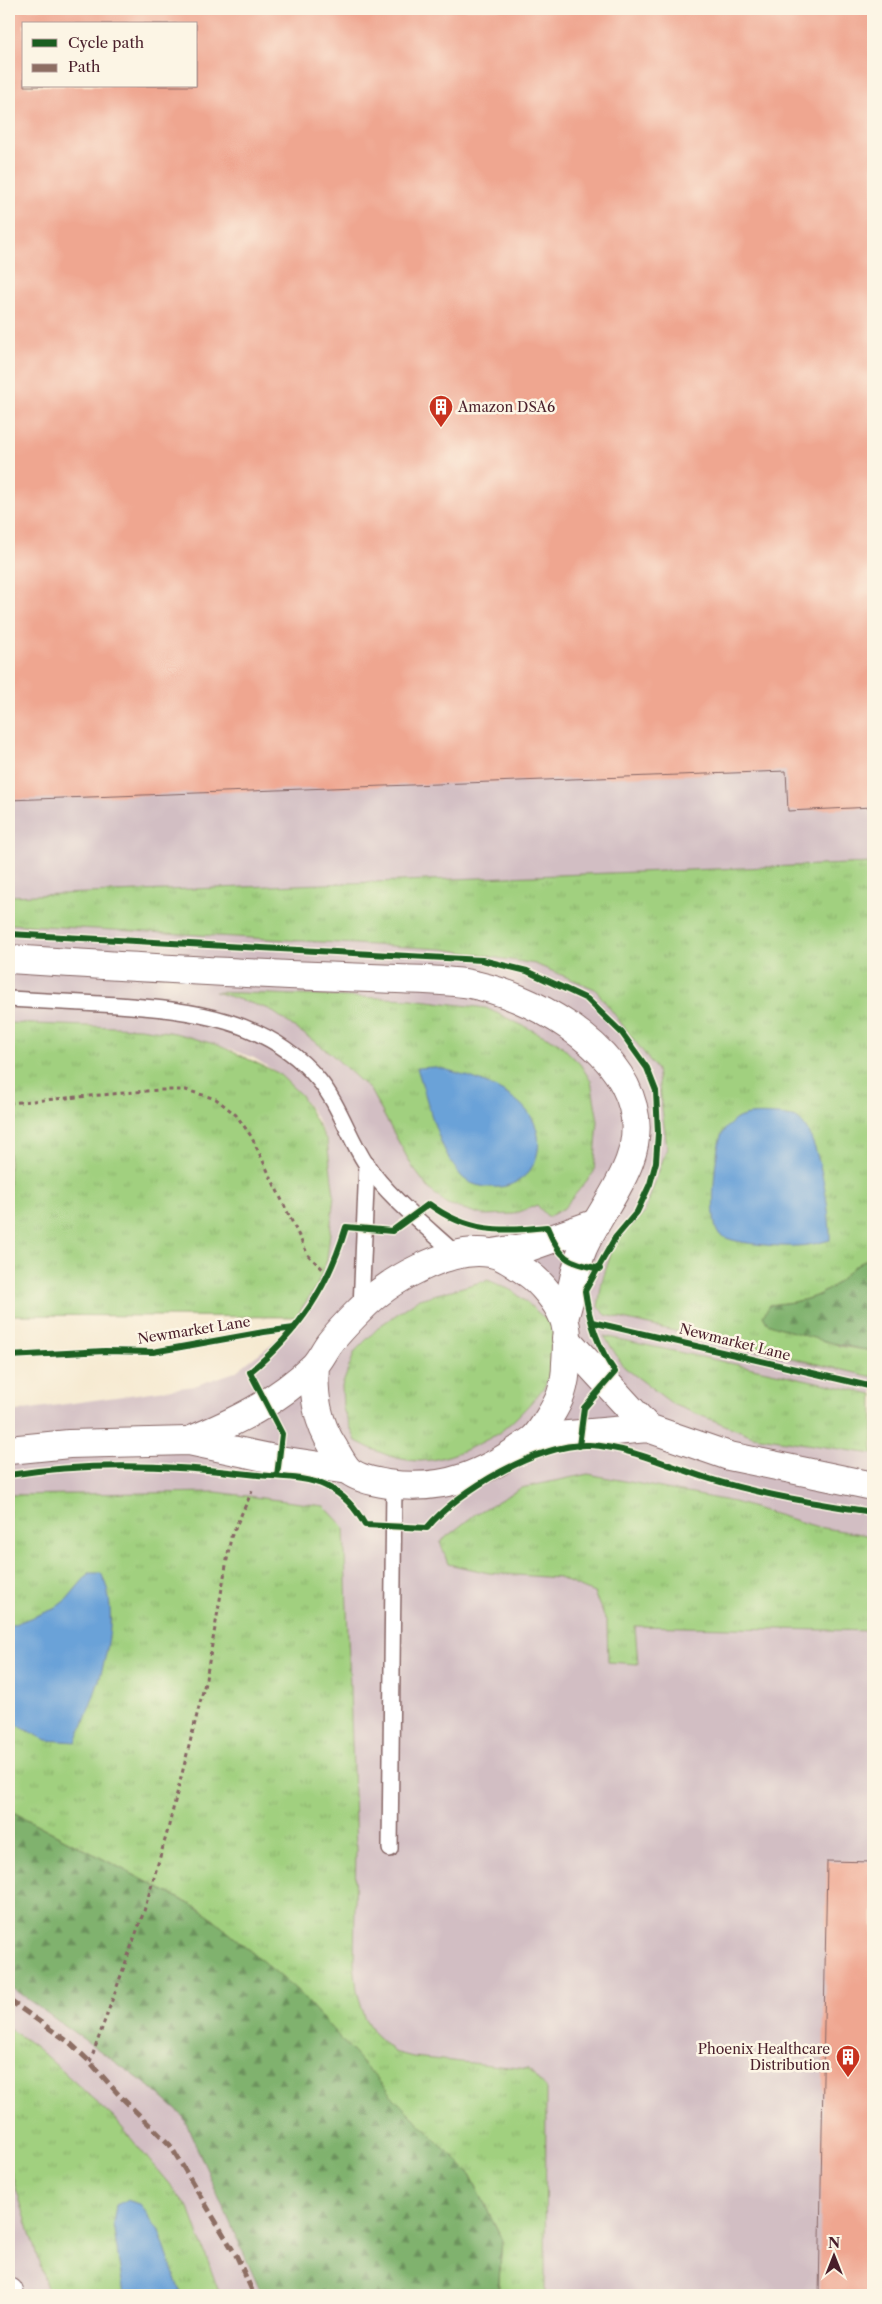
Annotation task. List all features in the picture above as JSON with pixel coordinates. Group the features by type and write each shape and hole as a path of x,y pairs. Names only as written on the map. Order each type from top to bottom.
{"main road":[{"path":"9,959 435,981 470,984 502,993 558,1019 590,1043 621,1080 633,1107 634,1136 626,1171 618,1190 594,1224 582,1251 565,1329 566,1366 561,1396 535,1438 495,1465 458,1479 423,1487 394,1485 364,1478 348,1470 269,1467 189,1441 69,1444 9,1450"},
{"path":"189,1441 239,1420 266,1405 315,1365 330,1343 361,1308 384,1288 411,1271 457,1255 475,1252 492,1253 530,1247 594,1224"},
{"path":"492,1253 513,1263 532,1276 565,1329 648,1428"},
{"path":"315,1365 314,1390 319,1415 327,1437 348,1470"},
{"path":"535,1438 648,1428 729,1456 873,1486"}],"lane":[{"path":"9,999 173,1009 212,1017 250,1029 276,1043 297,1058 317,1078 334,1100 367,1164 399,1200 457,1255"},
{"path":"361,1308 362,1245 367,1164"},
{"path":"390,1850 394,1485"}],"path":[{"path":"9,1103 158,1090 186,1090 216,1099 236,1115 251,1136 308,1255 329,1275"},
{"path":"90,2062 144,1911 167,1833 206,1679 231,1537 269,1467"}],"shaded area":[{"path":"9,9 873,9 873,2295 9,2295 9,1412 194,1386 235,1372 274,1342 296,1317 317,1285 327,1260 334,1195 327,1141 316,1117 301,1095 278,1073 254,1058 218,1045 175,1033 100,1026 9,1023"}],"green space":[{"path":"873,863 873,1257 855,1266 833,1286 818,1295 803,1300 770,1305 839,1346 873,1351 873,1377 606,1315 598,1307 602,1281 615,1241 644,1214 667,1148 657,1070 595,989 535,964 443,949 9,924 9,896"},
{"path":"215,992 411,999 486,1008 559,1043 580,1064 591,1081 598,1121 594,1172 564,1208 548,1217 537,1205 514,1214 483,1215 447,1204 430,1190 413,1168 370,1090 329,1052 269,1009"},
{"path":"9,1023 140,1028 175,1033 218,1045 278,1073 301,1095 327,1141 334,1195 327,1260 317,1285 296,1317 9,1315"},
{"path":"873,1257 873,1351 819,1340 767,1323 763,1316 770,1305 803,1300 818,1295 833,1286 855,1266"},
{"path":"488,1280 513,1291 554,1326 554,1366 549,1379 540,1392 517,1417 497,1434 470,1448 440,1458 412,1461 395,1458 356,1441 343,1409 342,1386 355,1351 381,1325 419,1299"},
{"path":"604,1336 873,1394 873,1454 753,1436 674,1405 624,1367"},
{"path":"588,1474 734,1502 818,1527 873,1536 873,1631 635,1626 638,1664 608,1662 607,1623 594,1593 559,1578 489,1573 448,1564 440,1542 474,1515 521,1488"},
{"path":"216,1492 324,1506 344,1527 356,1849 354,1963 357,1990 364,2017 374,2033 394,2052 413,2057 529,2069 546,2089 545,2295 498,2295 502,2239 470,2174 203,1911 9,1810 9,1495"},
{"path":"9,1810 203,1911 298,1991 394,2098 470,2174 502,2239 498,2295 262,2295 183,2116 149,2086 9,1986"},
{"path":"9,2028 36,2047 114,2118 189,2208 220,2295 49,2295 9,2165"}],"water":[{"path":"435,1067 471,1077 497,1089 509,1095 527,1111 535,1124 538,1150 534,1162 527,1173 518,1181 505,1186 479,1186 462,1177 453,1165 440,1139 417,1068"},
{"path":"757,1114 796,1118 804,1125 811,1138 826,1194 830,1240 800,1246 789,1246 743,1242 723,1237 718,1233 715,1226 713,1200 717,1153 722,1134 740,1117"},
{"path":"89,1573 101,1573 108,1593 110,1614 109,1636 105,1658 99,1681 76,1742 46,1740 9,1721 9,1626 54,1609 67,1599"},
{"path":"127,2200 140,2204 159,2231 181,2295 124,2295 113,2224 116,2205"}],"building":[{"name":"Amazon DSA6","path":"9,9 873,9 873,807 788,811 786,771 9,800"},
{"name":"Phoenix Healthcare Distribution","path":"827,1861 873,1862 873,2295 819,2295"}],"marked path":[{"path":"9,2000 70,2043 170,2145 237,2257 254,2295"}],"cycle path":[{"path":"9,934 482,960 527,971 587,999 622,1033 647,1068 656,1091 658,1133 656,1162 650,1184 637,1212 615,1238 585,1291 595,1333 615,1372 584,1408 579,1446"},
{"path":"277,1476 282,1434 250,1372 283,1341 310,1307 330,1270 346,1227 392,1231 429,1204 457,1221 485,1228 515,1230 547,1227 556,1246 566,1257 579,1264 600,1269"},
{"name":"Newmarket Lane","path":"592,1322 873,1387"},
{"name":"Newmarket Lane","path":"9,1356 105,1351 153,1352 294,1328"},
{"path":"9,1475 71,1468 134,1466 196,1469 293,1478 319,1483 338,1493 348,1502 365,1525 427,1528 458,1499 524,1460 569,1446 589,1445 635,1453 710,1479 750,1490 873,1512"}],"place":[{"name":"Amazon DSA6","path":"441,428"},
{"name":"Phoenix Healthcare Distribution","path":"848,2078"}]}
